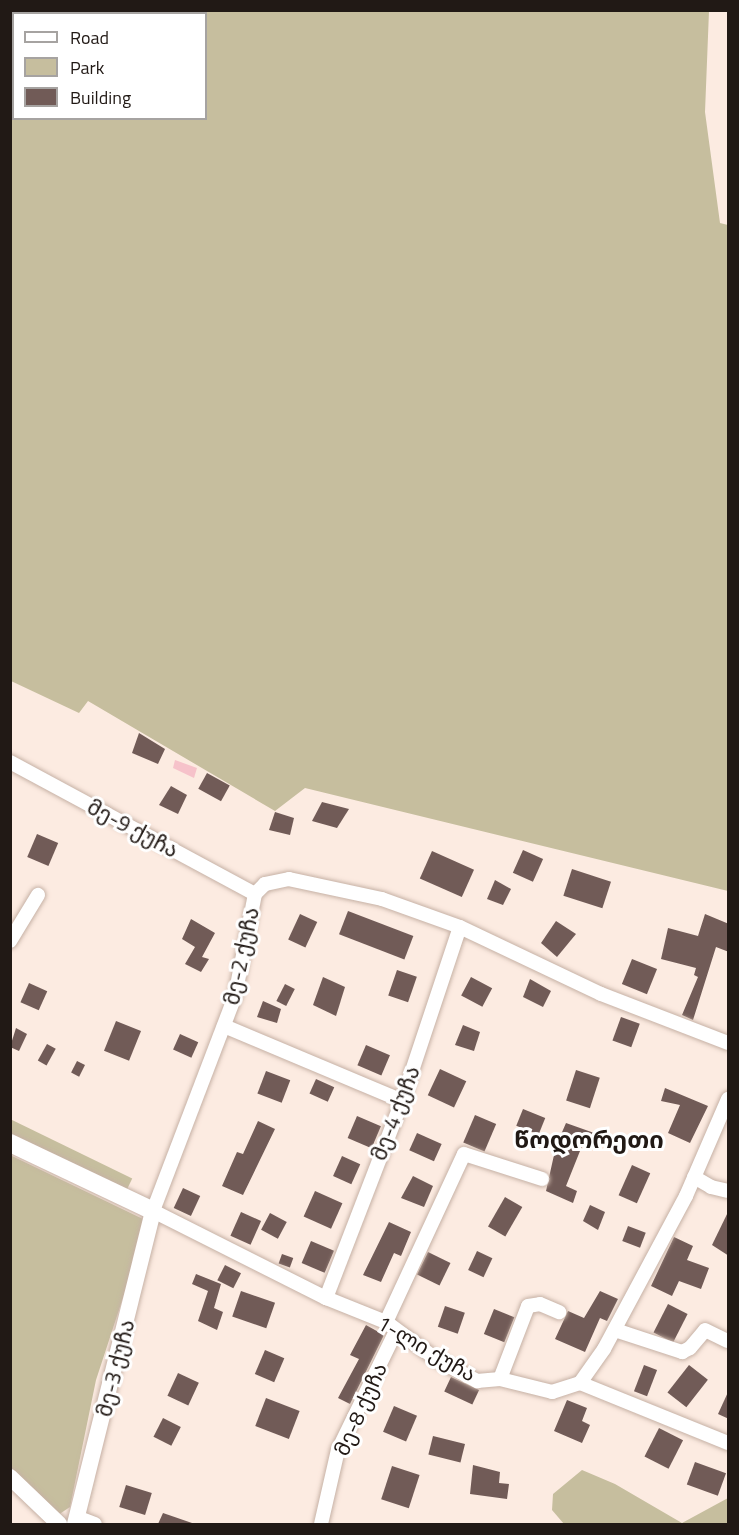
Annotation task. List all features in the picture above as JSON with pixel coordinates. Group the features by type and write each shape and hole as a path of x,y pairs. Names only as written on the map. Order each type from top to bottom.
{"main road":[{"path":"10,1143 153,1211"}],"street":[{"name":"მე-9 ქუჩა","path":"10,762 255,894"},
{"name":"მე-2 ქუჩა","path":"153,1211 235,996 255,894 265,884 289,879 382,899 460,927 601,994 729,1043"},
{"path":"13,932 38,895"},
{"name":"მე-4 ქუჩა","path":"326,1298 402,1101 460,927"},
{"path":"224,1026 402,1101"},
{"path":"729,1099 694,1177 615,1330 580,1383 729,1443"},
{"name":"მე-8 ქუჩა","path":"321,1524 339,1450 464,1154 542,1179"},
{"path":"694,1177 711,1188 729,1191"},
{"name":"1-ლი ქუჩა","path":"153,1211 326,1298 391,1327 477,1381 500,1379 552,1392 580,1383"},
{"name":"მე-3 ქუჩა","path":"77,1521 153,1211"},
{"path":"500,1379 528,1306 540,1304 559,1312"},
{"path":"615,1330 682,1352 690,1348 705,1330 729,1341"},
{"path":"10,1477 59,1524"},
{"path":"77,1521 95,1524"}],"green space":[{"path":"11,10 709,11 705,112 720,223 728,225 728,891 305,788 275,811 88,701 79,713 11,681"},
{"path":"10,1119 132,1179 125,1194 10,1138"},
{"path":"10,1155 143,1219 138,1252 96,1380 70,1507 58,1515 11,1468"},
{"path":"582,1470 615,1484 682,1523 728,1498 728,1524 564,1524 552,1510 553,1494"}],"shaded area":[{"path":"175,760 197,768 194,778 173,768"}],"building":[{"path":"139,733 165,749 158,764 132,753"},
{"path":"207,773 230,786 221,801 198,789"},
{"path":"171,786 187,795 178,814 159,805"},
{"path":"322,802 349,809 337,828 312,821"},
{"path":"275,812 294,818 290,835 269,830"},
{"path":"37,834 58,843 48,866 27,857"},
{"path":"523,850 543,859 533,882 513,873"},
{"path":"432,851 474,870 462,897 420,878"},
{"path":"572,869 611,882 602,908 563,896"},
{"path":"495,880 511,889 503,905 487,899"},
{"path":"348,911 413,936 404,959 339,934"},
{"path":"300,914 317,922 305,947 288,939"},
{"path":"705,914 729,924 729,952 716,947 693,1020 682,1015 698,977 694,975 696,968 661,959 668,928 698,936"},
{"path":"191,919 215,933 202,957 209,959 201,972 185,964 195,947 182,939"},
{"path":"556,921 576,934 557,957 541,943"},
{"path":"632,959 657,969 647,994 622,984"},
{"path":"397,970 417,977 408,1002 388,996"},
{"path":"323,977 345,987 336,1016 313,1005"},
{"path":"471,977 492,988 482,1007 461,996"},
{"path":"530,979 551,991 543,1007 523,997"},
{"path":"29,983 47,991 39,1010 20,1002"},
{"path":"285,984 295,989 286,1006 276,1001"},
{"path":"263,1001 281,1009 277,1023 257,1017"},
{"path":"621,1017 640,1024 631,1047 612,1040"},
{"path":"116,1021 141,1031 129,1061 104,1051"},
{"path":"463,1025 480,1032 474,1051 455,1045"},
{"path":"16,1028 27,1034 19,1051 10,1047"},
{"path":"180,1034 198,1042 191,1058 173,1050"},
{"path":"47,1044 56,1049 47,1065 38,1061"},
{"path":"366,1045 390,1055 381,1075 357,1065"},
{"path":"77,1061 85,1065 79,1077 71,1073"},
{"path":"440,1069 466,1081 454,1108 428,1095"},
{"path":"576,1070 600,1078 590,1108 566,1100"},
{"path":"266,1071 290,1080 282,1103 257,1093"},
{"path":"316,1079 334,1087 328,1102 309,1094"},
{"path":"665,1088 708,1106 690,1143 668,1133 680,1105 661,1101"},
{"path":"523,1109 545,1118 539,1135 516,1126"},
{"path":"475,1115 496,1124 484,1152 463,1143"},
{"path":"357,1116 381,1126 372,1148 348,1138"},
{"path":"258,1121 275,1129 243,1195 222,1186 237,1152 243,1154"},
{"path":"566,1123 597,1134 594,1144 584,1141 566,1186 577,1191 573,1203 546,1191 556,1146"},
{"path":"417,1133 442,1144 434,1161 409,1150"},
{"path":"342,1156 360,1164 351,1184 333,1176"},
{"path":"632,1165 650,1173 637,1203 619,1195"},
{"path":"413,1176 433,1186 424,1207 401,1198"},
{"path":"183,1188 200,1196 191,1216 174,1208"},
{"path":"315,1191 342,1203 331,1229 304,1217"},
{"path":"505,1197 522,1207 505,1236 488,1226"},
{"path":"590,1205 605,1212 598,1230 583,1221"},
{"path":"729,1210 729,1256 712,1245"},
{"path":"241,1212 261,1221 251,1245 230,1236"},
{"path":"270,1213 287,1222 278,1239 261,1230"},
{"path":"389,1222 411,1232 401,1256 394,1253 381,1282 363,1275"},
{"path":"628,1226 646,1233 640,1248 622,1241"},
{"path":"674,1237 693,1246 687,1260 709,1268 701,1289 679,1281 672,1296 651,1286"},
{"path":"311,1241 334,1251 325,1273 302,1263"},
{"path":"477,1251 492,1258 484,1277 468,1270"},
{"path":"428,1252 450,1263 440,1285 417,1274"},
{"path":"282,1254 293,1258 290,1268 279,1263"},
{"path":"225,1265 241,1273 233,1288 217,1280"},
{"path":"196,1274 221,1284 214,1308 223,1312 217,1330 198,1321 208,1291 192,1284"},
{"path":"241,1291 275,1303 266,1328 232,1317"},
{"path":"600,1291 618,1299 607,1321 600,1318 585,1352 555,1339 568,1311 584,1318"},
{"path":"668,1304 688,1314 673,1342 653,1333"},
{"path":"445,1306 465,1313 458,1334 438,1327"},
{"path":"494,1309 514,1317 504,1342 484,1334"},
{"path":"366,1325 384,1335 350,1404 338,1398 359,1359 350,1355"},
{"path":"265,1350 284,1358 274,1382 255,1374"},
{"path":"644,1365 657,1370 647,1396 634,1391"},
{"path":"689,1365 708,1380 686,1407 667,1393"},
{"path":"178,1373 199,1383 188,1405 167,1396"},
{"path":"451,1377 479,1390 472,1405 444,1392"},
{"path":"729,1390 729,1419 718,1414"},
{"path":"266,1398 300,1411 289,1439 255,1426"},
{"path":"567,1400 587,1408 582,1421 590,1425 582,1443 554,1431"},
{"path":"394,1406 417,1416 406,1442 383,1432"},
{"path":"163,1418 181,1427 171,1446 153,1437"},
{"path":"659,1428 683,1440 669,1469 644,1457"},
{"path":"433,1436 465,1444 460,1462 428,1454"},
{"path":"695,1462 726,1473 718,1496 687,1485"},
{"path":"473,1465 500,1472 499,1483 509,1484 507,1499 470,1494"},
{"path":"392,1466 420,1475 409,1508 381,1499"},
{"path":"126,1485 152,1493 145,1515 119,1507"},
{"path":"163,1513 192,1523 192,1524 158,1524"}],"district":[{"name":"წოდორეთი","path":"589,1140"}]}
